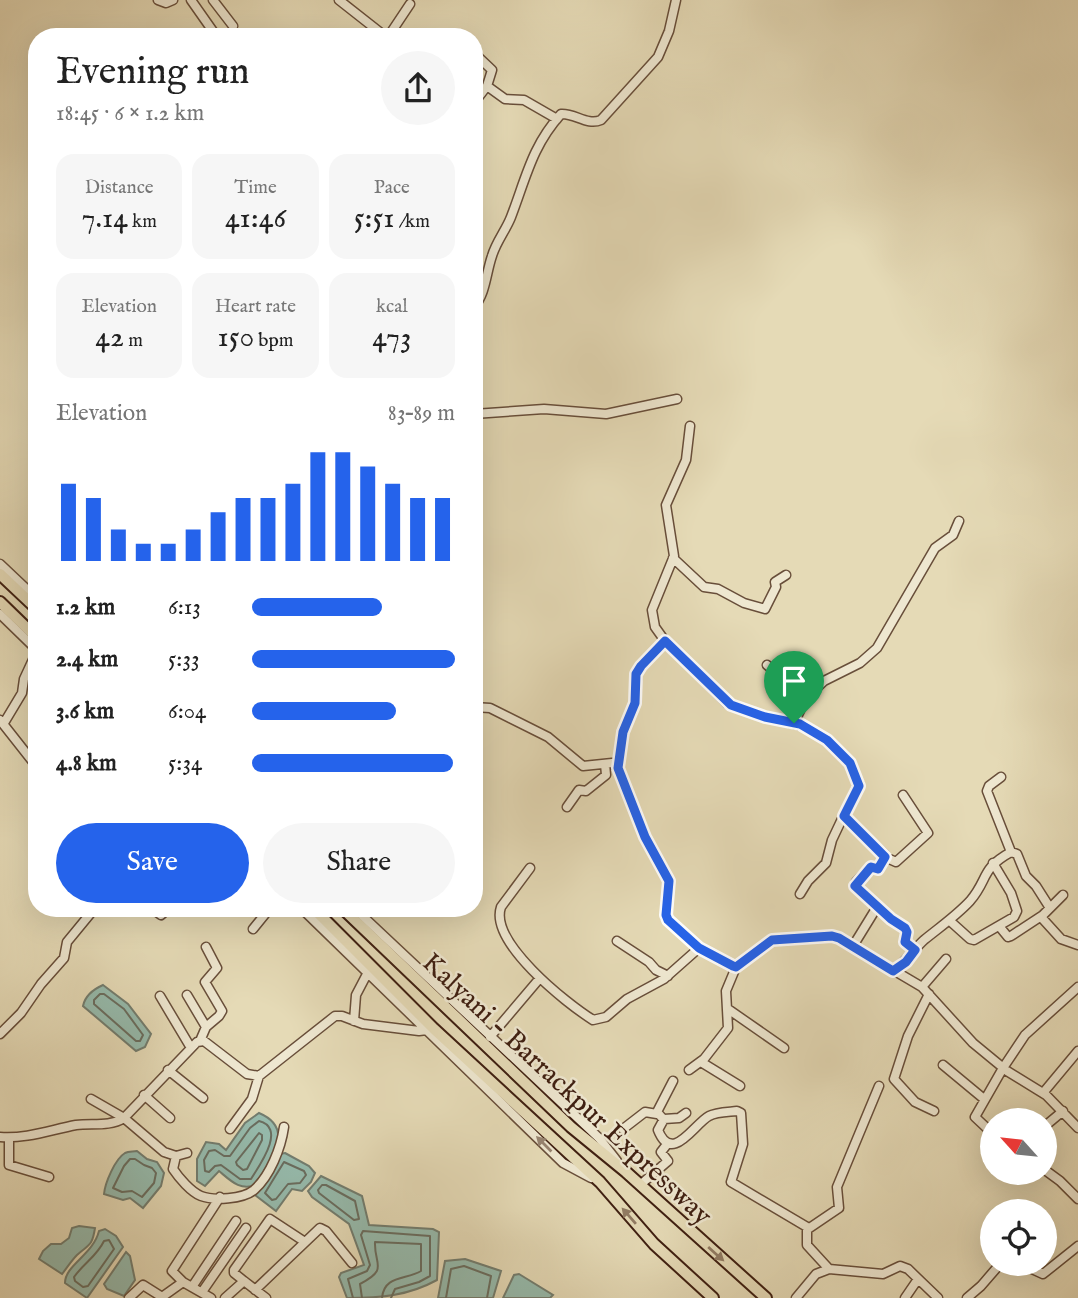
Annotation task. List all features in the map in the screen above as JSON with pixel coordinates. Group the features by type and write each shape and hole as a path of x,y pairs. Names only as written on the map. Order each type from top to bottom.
{"highway":[{"path":"0,574 28,594"},
{"path":"0,602 28,629"},
{"name":"Kalyani - Barrackpur Expressway","path":"322,917 434,1029 600,1182 654,1244 713,1298"},
{"name":"Kalyani - Barrackpur Expressway","path":"351,917 571,1127 626,1172 766,1298"}],"street":[{"path":"158,0 166,3 173,0"},
{"path":"191,0 211,28"},
{"path":"214,0 233,26"},
{"path":"340,0 374,27"},
{"path":"483,288 492,255 510,219 531,157 557,118 561,114 567,114 595,122 601,120 658,57 669,31 676,0"},
{"path":"393,28 410,4"},
{"path":"483,62 492,70 483,91"},
{"path":"487,86 505,99 524,100 557,118"},
{"path":"483,413 544,409 606,414 677,399"},
{"path":"690,426 686,460 666,505 673,558 651,613 655,627 665,641 727,703 758,715 807,727 827,740 852,766 859,786 832,840 826,863 808,881 800,894"},
{"path":"794,723 806,698 829,677 860,663 877,648 935,548 953,534 959,521"},
{"path":"673,558 704,587 718,589 744,603 765,609 776,587 775,582 786,575"},
{"path":"0,564 28,592"},
{"path":"0,614 28,642"},
{"path":"665,641 636,674 635,703 623,732 618,768 645,837 669,881 666,918 699,948 736,967"},
{"path":"767,664 806,698"},
{"path":"28,670 22,693 2,721 28,755"},
{"path":"483,708 490,708 548,737 583,766 611,763 618,768"},
{"path":"566,807 579,790 586,791 606,775 605,764"},
{"path":"1001,777 989,786 987,791 1011,852"},
{"path":"844,816 885,857 895,863 928,833 904,795"},
{"path":"893,971 950,922 972,899 993,863 1011,852 1017,854 1026,876 1050,908"},
{"path":"885,857 878,869 871,867 855,884 856,888 905,928 905,942 915,950"},
{"path":"950,922 972,940 1014,917 1017,911 1011,893 993,863"},
{"path":"530,868 504,902 499,913 504,934 540,978 590,1018 597,1020 606,1017 627,999 668,976 699,948"},
{"path":"999,926 1009,937 1041,917 1063,895"},
{"path":"853,946 877,907"},
{"path":"0,1034 21,1013 41,984 64,958 67,942 88,917"},
{"path":"253,929 263,917"},
{"path":"309,917 563,1163 600,1182"},
{"path":"363,917 598,1138 626,1172"},
{"path":"1041,917 1059,938 1078,946"},
{"path":"689,1070 701,1062 728,1028 726,990 736,967 769,941 778,938 832,936 922,988 966,1037 1003,1068 1043,1093 1078,1128"},
{"path":"617,941 668,976"},
{"path":"49,1177 10,1165 4,1138 19,1138 78,1125 115,1123 124,1118 168,1070 200,1041 206,1027 222,1011 205,982 217,969 206,947"},
{"path":"922,988 946,959"},
{"path":"354,1021 356,995 366,974"},
{"path":"490,1037 540,978"},
{"path":"980,1122 975,1117 984,1099 1029,1031 1078,987"},
{"path":"187,995 206,1027"},
{"path":"929,995 910,1031 894,1079 915,1102 934,1111"},
{"path":"160,996 191,1048"},
{"path":"728,1009 783,1048"},
{"path":"230,1129 252,1099 259,1076 335,1016 363,1024 427,1030"},
{"path":"200,1041 204,1041 247,1074 259,1076"},
{"path":"1043,1093 1078,1051"},
{"path":"701,1062 740,1086"},
{"path":"943,1065 984,1099"},
{"path":"168,1070 203,1098"},
{"path":"673,1081 660,1117 658,1132 668,1143 677,1143 710,1115 739,1111 743,1144 731,1182 808,1228"},
{"path":"808,1228 839,1208 837,1187 879,1086"},
{"path":"144,1095 170,1118"},
{"path":"91,1099 124,1118 164,1152 176,1156 187,1153"},
{"path":"1057,1116 1063,1111"},
{"path":"623,1129 645,1112 660,1117 678,1118 686,1113"},
{"path":"176,1156 173,1169 199,1195 220,1198 251,1193 260,1183 281,1145 284,1127"},
{"path":"640,1185 668,1161 662,1152 668,1143"},
{"path":"1057,1179 1078,1199"},
{"path":"211,1298 183,1282 172,1271 220,1198"},
{"path":"266,1298 234,1273 234,1270 270,1219 305,1242"},
{"path":"192,1287 236,1221"},
{"path":"202,1292 246,1228"},
{"path":"255,1290 318,1229 323,1228 352,1263"},
{"path":"808,1228 807,1245 829,1269"},
{"path":"1057,1263 1078,1246"},
{"path":"796,1298 816,1274 829,1269 883,1274 900,1266 908,1269 938,1298"},
{"path":"967,1298 990,1276"},
{"path":"905,1298 918,1279"},
{"path":"225,1298 244,1281"},
{"path":"129,1298 143,1285 162,1297 183,1282"}],"water":[{"path":"103,985 128,1004 151,1034 145,1047 136,1051 83,1006 90,993"},
{"path":"259,1113 276,1127 278,1136 273,1155 256,1185 240,1186 219,1171 205,1186 197,1181 197,1159 206,1142 219,1144 226,1150 245,1123"},
{"path":"137,1151 147,1159 157,1162 164,1173 161,1186 143,1208 130,1198 123,1200 104,1194 108,1178 118,1160 125,1153"},
{"path":"285,1153 309,1166 315,1173 302,1191 292,1189 276,1211 255,1195 280,1154"},
{"path":"321,1176 362,1196 369,1225 433,1229 439,1232 437,1280 415,1290 393,1295 347,1298 339,1277 341,1273 364,1265 349,1224 312,1197 308,1191"},
{"path":"72,1228 95,1228 93,1239 62,1274 39,1259 51,1244 61,1244 69,1238"},
{"path":"105,1229 116,1236 123,1247 87,1298 65,1283 66,1277 91,1247 99,1231"},
{"path":"126,1252 130,1256 135,1280 124,1296 107,1289 104,1284"},
{"path":"465,1259 501,1271 493,1298 438,1298 445,1261"},
{"path":"519,1274 553,1295 550,1298 503,1298 514,1275"}],"route":[{"path":"665,641 727,703 758,715 794,723 807,727 827,740 848,760 859,783 844,816 884,853 885,857 878,869 871,867 855,886 906,929 905,942 915,950 906,962 893,971 832,936 772,940 736,967 699,948 666,918 669,881 645,837 618,768 623,732 635,703 638,670 665,641"}]}
